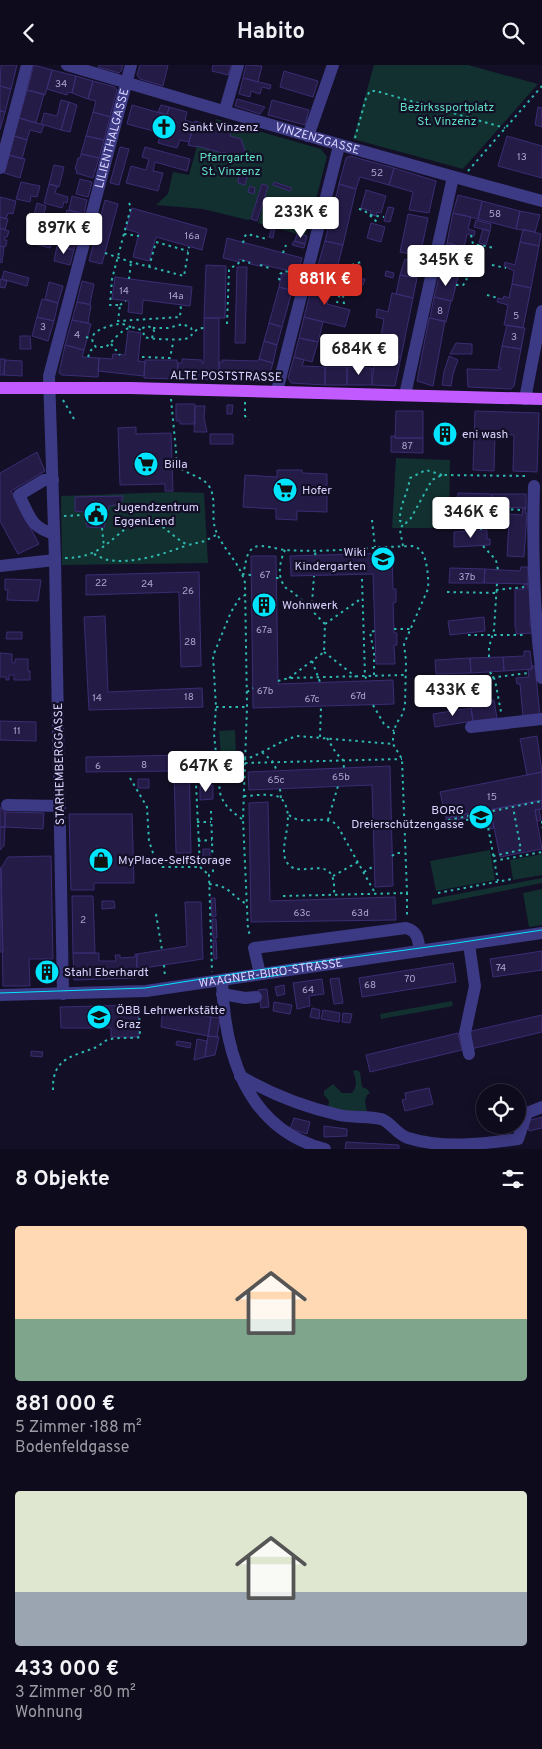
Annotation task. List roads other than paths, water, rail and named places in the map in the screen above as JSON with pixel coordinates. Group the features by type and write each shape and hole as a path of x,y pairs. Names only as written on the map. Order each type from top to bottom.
{"main road":[{"name":"ALTE POSTSTRASSE","path":"0,387 277,391 542,399"}],"street":[{"path":"0,168 27,65"},
{"name":"VINZENZGASSE","path":"67,65 225,110 339,146 542,201"},
{"name":"LILIENTHALGASSE","path":"50,387 49,376 131,65"},
{"path":"225,110 238,65"},
{"path":"308,136 333,65"},
{"path":"277,391 339,146"},
{"path":"404,395 453,177"},
{"path":"526,399 542,311"},
{"name":"STARHEMBERGGASSE","path":"50,387 54,533 59,559 63,994"},
{"path":"53,480 44,480 19,495 34,524 40,530 54,533"},
{"path":"532,481 533,555 542,678"},
{"path":"0,566 59,559"},
{"path":"471,727 542,719"},
{"path":"7,805 60,806"},
{"path":"260,974 254,948 408,928 417,935 420,951"},
{"name":"WAAGNER-BIRO-STRASSE","path":"0,995 146,991 217,977 260,974 542,933"},
{"path":"469,944 475,986 465,1033 469,1054"},
{"path":"217,977 222,995 231,1052 240,1077 252,1098 271,1120 290,1135 325,1149"},
{"path":"222,995 245,999 256,997"},
{"path":"240,1077 284,1098 322,1110 348,1116 386,1121 400,1134 421,1141 470,1145 531,1137"},
{"path":"518,1139 527,1113 542,1107"}],"tram line":[{"path":"0,993 145,988 542,930"},
{"path":"224,983 286,974"}],"place":[{"name":"Sankt Vinzenz","path":"164,127"},
{"name":"eni wash","path":"445,434"},
{"name":"Billa","path":"146,464"},
{"name":"Hofer","path":"285,490"},
{"name":"Jugendzentrum EggenLend","path":"96,514"},
{"name":"Wiki Kindergarten","path":"383,559"},
{"name":"Wohnwerk","path":"264,605"},
{"name":"BORG Dreierschützengasse","path":"481,817"},
{"name":"MyPlace-SelfStorage","path":"101,860"},
{"name":"Stahl Eberhardt","path":"47,972"},
{"name":"ÖBB Lehrwerkstätte Graz","path":"99,1017"}],"park label":[{"name":"Bezirkssportplatz St. Vinzenz","path":"447,114"},
{"name":"Pfarrgarten St. Vinzenz","path":"231,164"}]}
